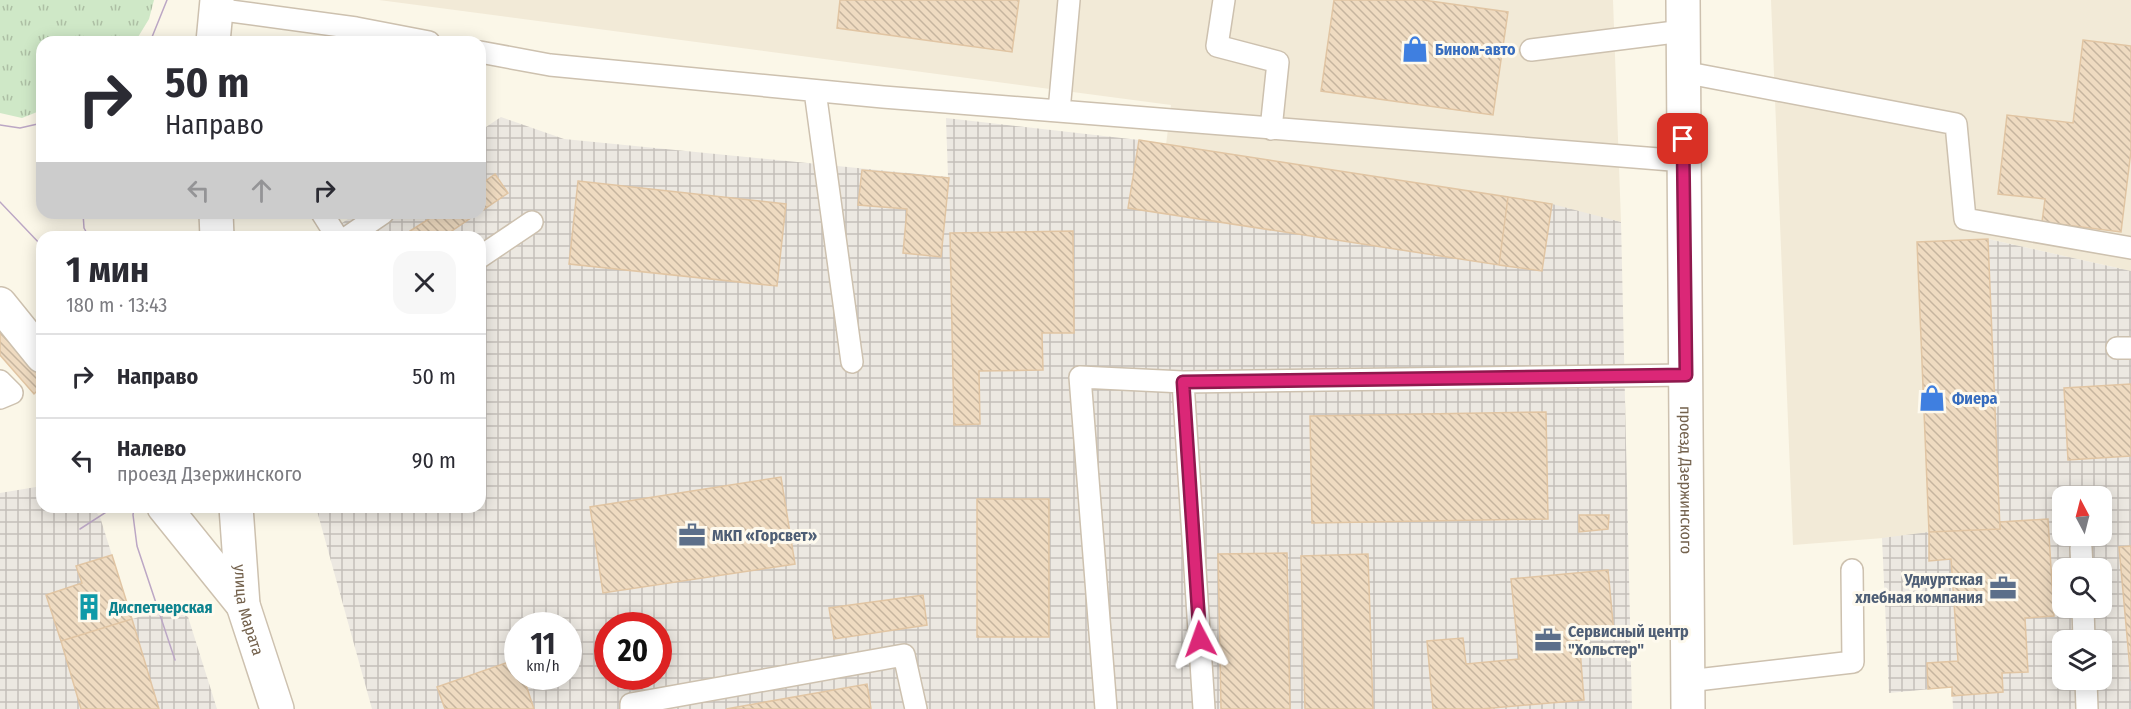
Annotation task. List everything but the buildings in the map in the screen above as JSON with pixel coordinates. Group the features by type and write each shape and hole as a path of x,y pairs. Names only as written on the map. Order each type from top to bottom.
{"street":[{"path":"214,36 217,5"},
{"name":"проезд Дзержинского","path":"1683,15 1688,695"},
{"path":"0,304 36,349"},
{"path":"169,513 243,605"},
{"name":"улица Марата","path":"236,513 243,605 277,709"}],"lane":[{"path":"1059,111 1069,0"},
{"path":"1224,0 1216,46 1278,62 1271,129"},
{"path":"217,5 398,36"},
{"path":"1531,50 1683,15"},
{"path":"486,53 550,65 816,91 1684,161"},
{"path":"1683,72 1956,124 1965,219 2131,248"},
{"path":"816,91 852,362"},
{"path":"357,231 374,219"},
{"path":"486,252 532,222"},
{"path":"1106,709 1080,377 1183,382 1686,375"},
{"path":"0,381 12,393 0,398"},
{"path":"1183,382 1204,709"},
{"path":"1688,695 1853,662 1852,570"},
{"path":"631,709 631,704 904,655 916,709"},
{"path":"2086,690 2087,709"}],"shaded area":[{"path":"379,0 1613,0 1621,222 1166,145 1171,105"},
{"path":"1771,0 2131,0 2131,271 1988,239 2000,529 1793,545"},
{"path":"501,117 564,139 948,177 946,118 1139,140 1552,204 1621,222 1632,709 372,709 318,513 486,513 486,231 330,231 348,219 486,219 486,127"},
{"path":"1988,239 2131,271 2131,709 1953,709 1952,687 1889,693 1882,538 1929,532 2000,529"},
{"path":"36,487 36,513 97,513 132,619 184,604 217,709 0,709 0,493"}],"green space":[{"path":"0,0 154,0 149,19 139,36 36,36 36,112 22,118 0,113"}],"tram line":[{"path":"152,36 167,0"},
{"path":"0,125 20,128 36,124"},
{"path":"0,202 36,240"},
{"path":"83,219 86,231"},
{"path":"80,529 105,513"},
{"path":"133,513 137,546 175,660"}],"place":[{"name":"Бином-авто","path":"1415,49"},
{"name":"Фиера","path":"1932,398"},
{"name":"МКП «Горсвет»","path":"692,535"},
{"name":"Удмуртская хлебная компания","path":"2003,588"},
{"name":"Диспетчерская","path":"89,607"},
{"name":"Сервисный центр \"Хольстер\"","path":"1548,640"}],"route":[{"path":"1200,639 1183,382 1686,375 1683,139"}]}
